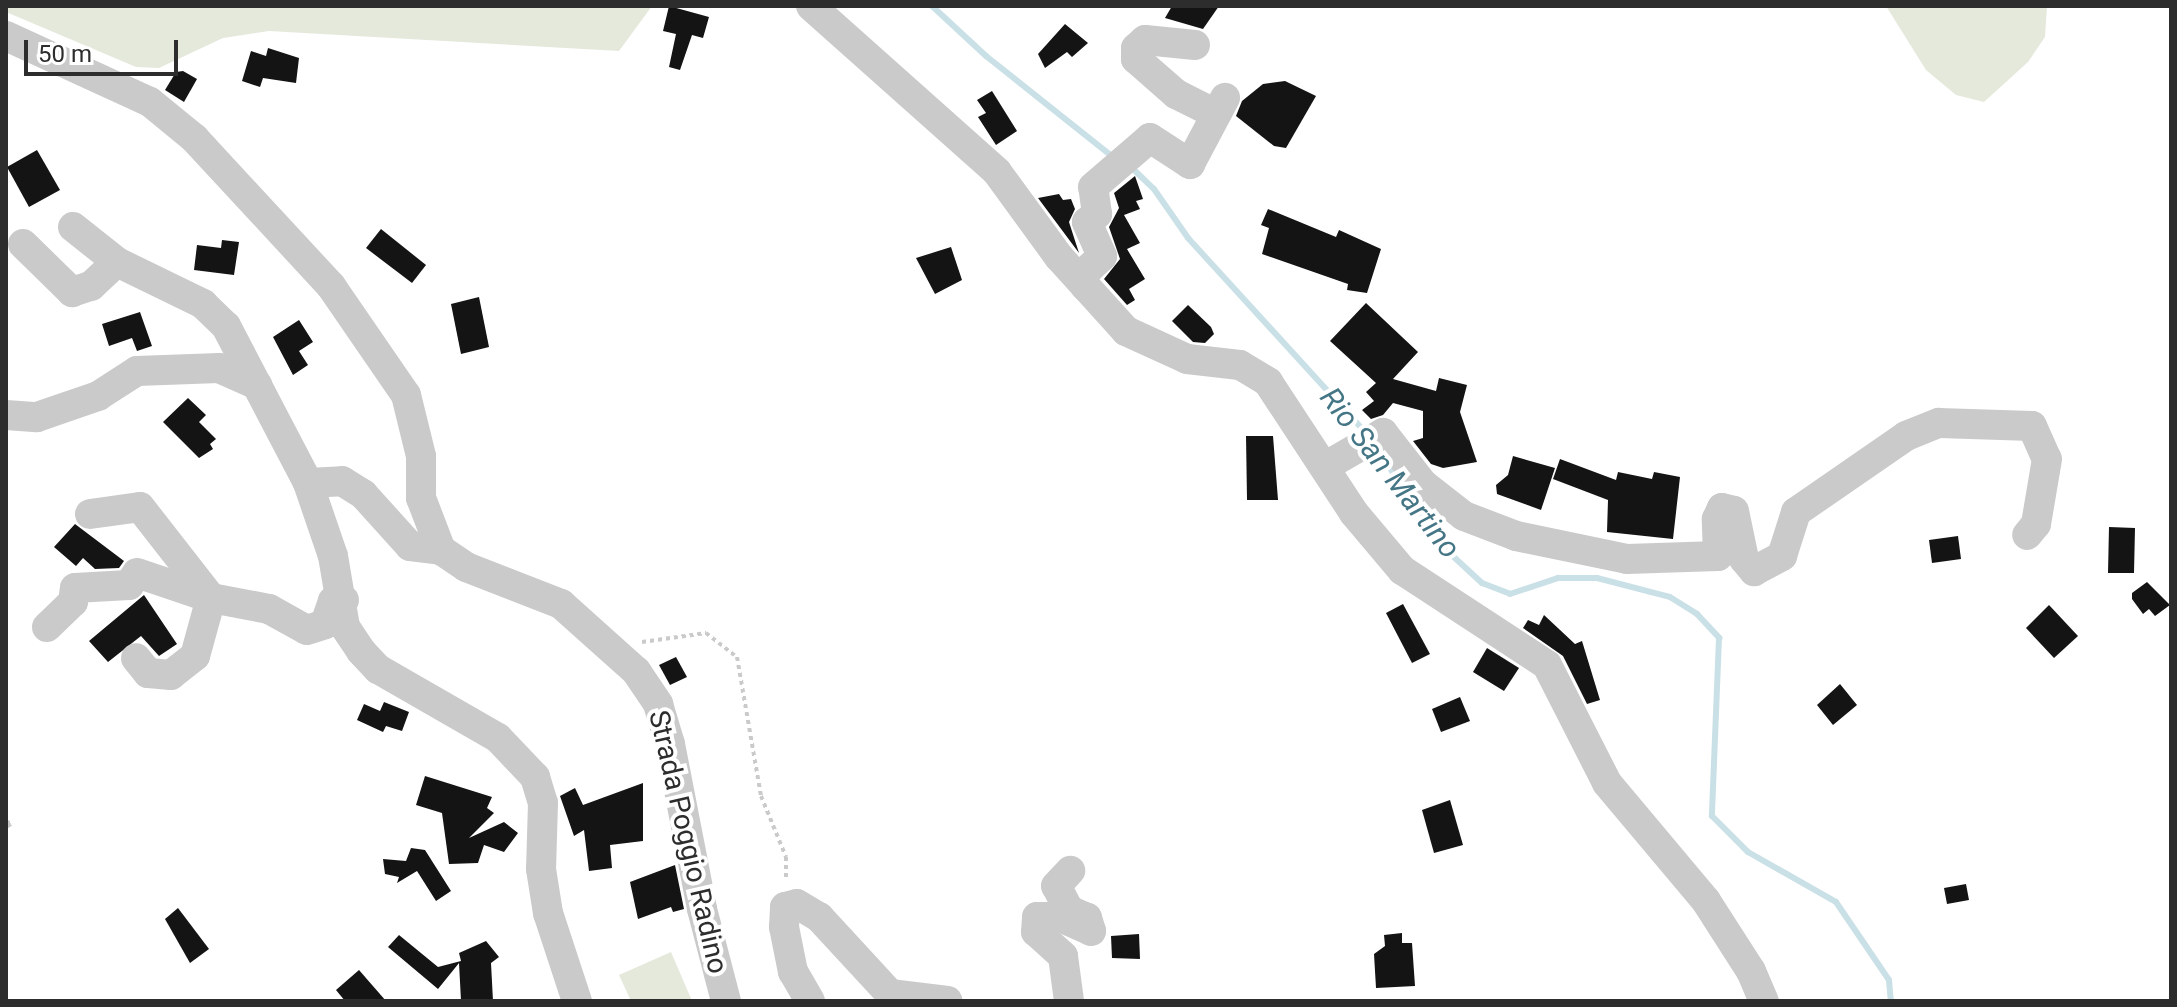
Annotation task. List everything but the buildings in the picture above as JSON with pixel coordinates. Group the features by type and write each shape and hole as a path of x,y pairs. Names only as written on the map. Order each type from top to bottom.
{"street":[{"path":"811,6 997,172 1085,286 1126,331 1149,345 1187,359 1240,365 1268,382 1354,513 1402,570 1547,665 1607,783 1706,901 1751,971 1764,1001"},
{"path":"6,36 150,102 194,138 331,286 406,395 421,456 421,498 441,550"},
{"path":"1085,286 1083,274 1102,256 1087,222 1097,214 1093,187 1150,138 1190,164 1221,106 1176,94 1136,59 1136,48 1145,40 1195,45"},
{"path":"73,227 117,262 203,304 226,326 308,483 344,600 345,627 378,669 498,738 535,777 543,803 541,869 548,913 577,1001"},
{"path":"23,244 72,292 91,286 117,262"},
{"path":"6,415 37,417 98,396 137,371 219,368 257,385"},
{"path":"1326,466 1383,433 1423,484 1464,516 1516,536 1627,559 1718,556 1717,519 1722,508 1734,511 1744,559 1754,571 1782,556 1796,512 1906,436 1939,423 2032,426 2047,459 2036,524 2027,535"},
{"name":"Strada Poggio Radino","path":"308,483 342,481 363,494 410,546 441,550 466,567 561,604 618,651 658,704 670,744 702,909 726,1001"},
{"path":"90,514 140,507 211,598"},
{"path":"47,627 73,602 75,588 129,585 137,573 211,598 269,609 307,630 325,624 333,601 344,600"},
{"path":"136,658 148,673 171,675 195,656 211,598"},
{"path":"1069,1001 1063,956 1036,932 1037,917 1060,917 1091,931 1087,918 1069,910 1056,886 1070,871"},
{"path":"810,1001 793,972 785,907 797,904 819,917 890,994 948,1001"}],"path":[{"path":"618,651 654,637 706,633 737,657 761,796 786,857 785,907"}],"shaded area":[{"path":"6,6 652,6 619,51 269,31 223,38 159,68 136,67 6,12"},
{"path":"1886,6 2047,6 2045,37 2028,62 1984,102 1956,95 1926,70"},
{"path":"671,952 692,1001 631,1001 619,975"}],"waterway":[{"name":"Rio San Martino","path":"932,6 986,56 1113,157"},
{"name":"Rio San Martino","path":"1130,166 1154,189 1188,238 1366,433"},
{"name":"Rio San Martino","path":"1377,449 1443,547 1482,583 1510,594 1558,578 1597,578 1670,597 1697,614 1719,638 1712,816 1748,852 1836,902 1889,980 1891,1001"}]}
